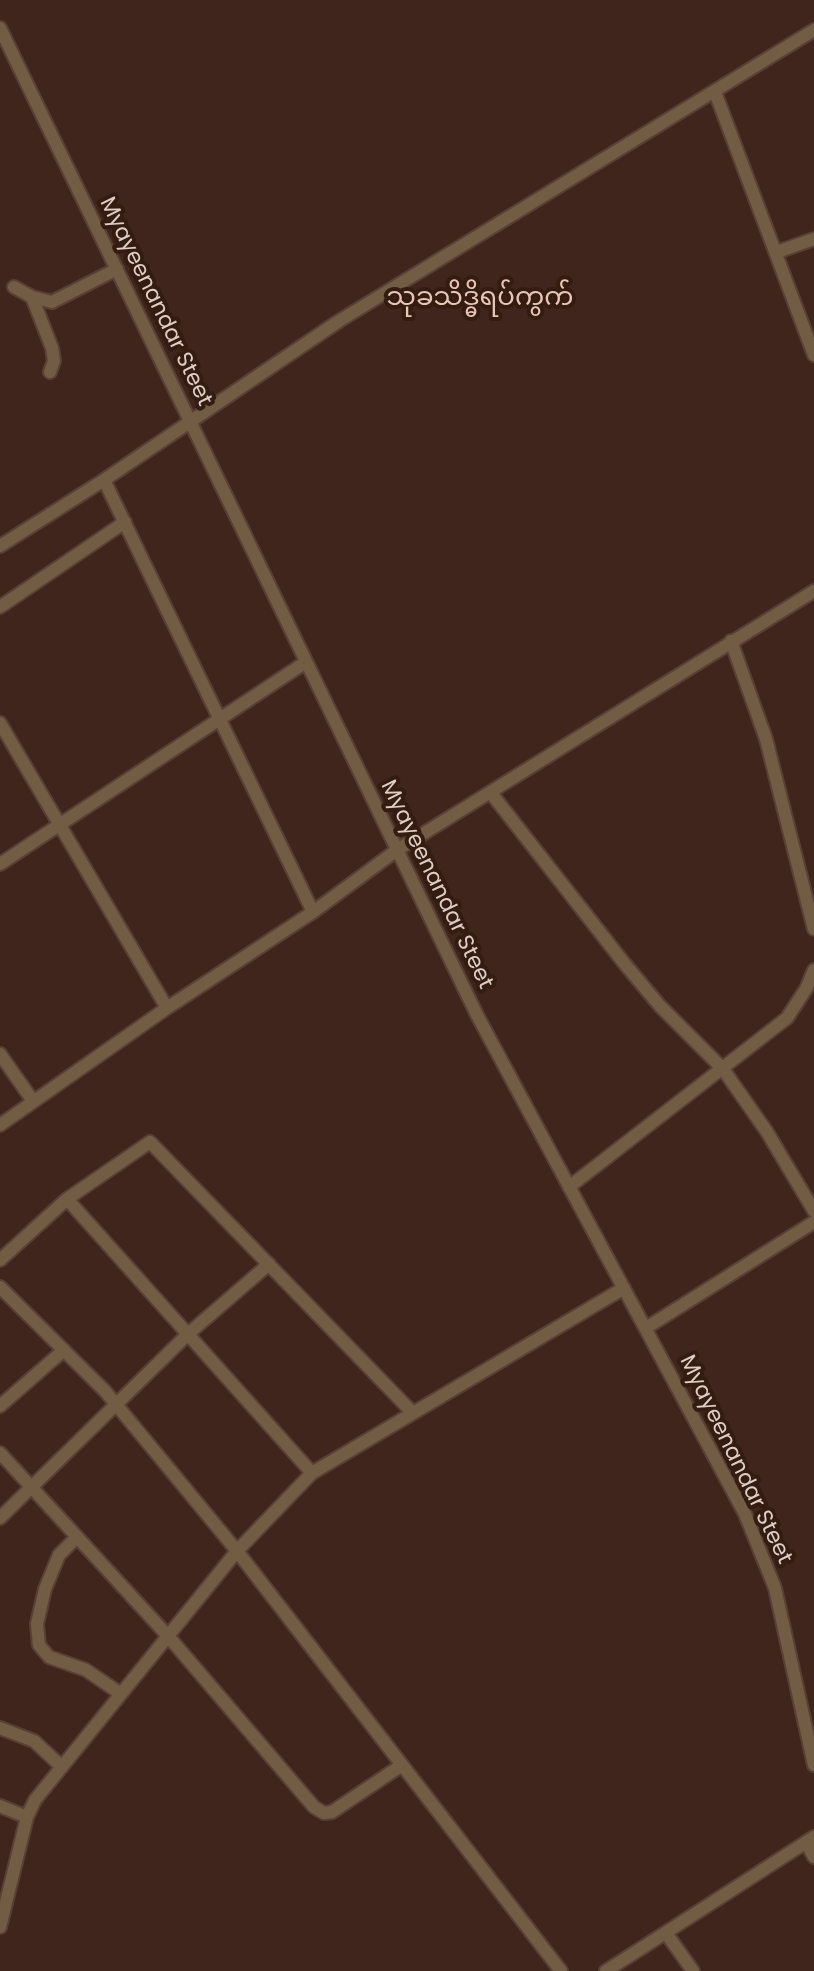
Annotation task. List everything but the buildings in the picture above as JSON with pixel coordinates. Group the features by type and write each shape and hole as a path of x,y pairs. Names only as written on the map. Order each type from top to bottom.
{"street":[{"name":"Myayeenandar Steet","path":"0,28 477,1015 745,1514 775,1588 814,1765"},
{"path":"1,543 104,480 339,321 814,30"},
{"path":"715,92 777,252 809,322 814,355"},
{"path":"777,252 814,239"},
{"path":"14,287 32,297 52,302 117,269"},
{"path":"32,297 52,348 54,361 50,372"},
{"path":"104,480 313,912"},
{"path":"0,607 125,522"},
{"path":"0,1125 167,1008 313,912 397,850 814,591"},
{"path":"731,641 766,739 814,929"},
{"path":"0,864 306,662"},
{"path":"0,723 167,1008"},
{"path":"491,793 660,1006 723,1069 767,1132 814,1211"},
{"path":"569,1187 787,1018 814,970"},
{"path":"0,1054 33,1101"},
{"path":"0,1260 67,1199 150,1142 413,1413"},
{"path":"67,1199 312,1473"},
{"path":"646,1328 814,1222"},
{"path":"0,1518 188,1334 269,1264"},
{"path":"0,1287 117,1406 237,1551 561,1971"},
{"path":"0,1927 27,1817 35,1800 237,1551 312,1473 624,1288"},
{"path":"0,1406 64,1350"},
{"path":"0,1453 168,1636 305,1797 324,1813 332,1812 402,1765"},
{"path":"77,1537 59,1555 45,1589 37,1624 39,1645 49,1657 86,1670 121,1694"},
{"path":"0,1728 34,1741 62,1767"},
{"path":"0,1806 27,1817"},
{"path":"606,1971 810,1840 814,1857"},
{"path":"666,1933 693,1971"}],"district":[{"name":"သုခသိဒ္ဓိရပ်ကွက်","path":"480,298"}]}
